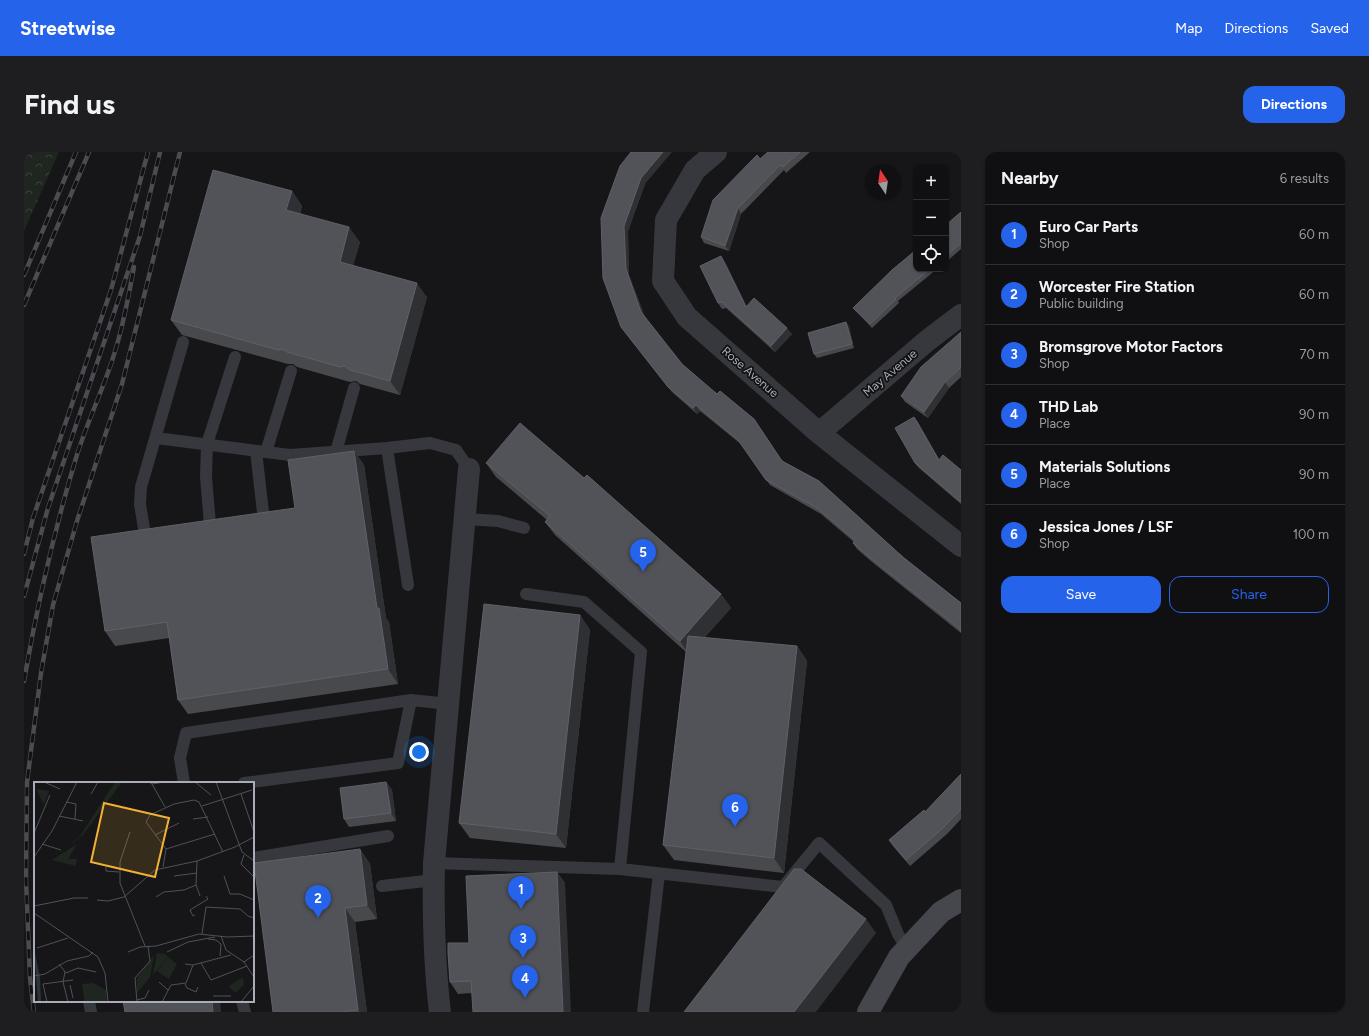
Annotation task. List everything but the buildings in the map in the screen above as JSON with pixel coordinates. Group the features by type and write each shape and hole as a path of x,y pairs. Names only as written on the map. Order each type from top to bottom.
{"main road":[{"path":"868,1012 899,957 942,912 961,900"}],"street":[{"name":"Rose Avenue","path":"716,152 695,170 666,220 663,281 687,317 819,432 961,546"},
{"name":"May Avenue","path":"819,432 928,340 961,315"},
{"path":"440,1012 436,976 434,872 470,469"}],"lane":[{"path":"145,535 140,495 183,342"},
{"path":"210,526 206,477 207,444 235,357"},
{"path":"264,521 261,452 291,371"},
{"path":"336,452 354,388"},
{"path":"156,438 290,455 387,448 430,443 456,450 470,469"},
{"path":"387,448 408,585"},
{"path":"465,519 498,521 524,528"},
{"path":"526,594 584,602 641,652 620,850 620,869"},
{"path":"252,782 398,763 411,700"},
{"path":"184,782 180,758 186,733 411,700 449,704"},
{"path":"254,858 388,836"},
{"path":"382,886 434,872 620,869 751,882 783,887 819,843 886,905 898,934 907,949"},
{"path":"642,1012 659,874"},
{"path":"89,1002 91,1012"},
{"path":"242,1002 245,1012"}],"green space":[{"path":"24,152 59,152 24,231"}],"railway":[{"path":"24,275 76,152"},
{"path":"24,305 89,152"},
{"path":"24,554 33,518 111,290 148,152"},
{"path":"24,596 48,508 140,236 160,152"},
{"path":"34,1012 30,978 26,880 27,782 41,673 53,605 77,521 122,384 180,152"},
{"path":"24,681 40,597 60,513 80,446 116,350 134,267"}],"place":[{"name":"Materials Solutions","path":"643,572"},
{"name":"Jessica Jones / LSF","path":"735,827"},
{"name":"Euro Car Parts","path":"521,909"},
{"name":"Worcester Fire Station","path":"318,918"},
{"name":"Bromsgrove Motor Factors","path":"523,958"},
{"name":"THD Lab","path":"525,998"}]}
